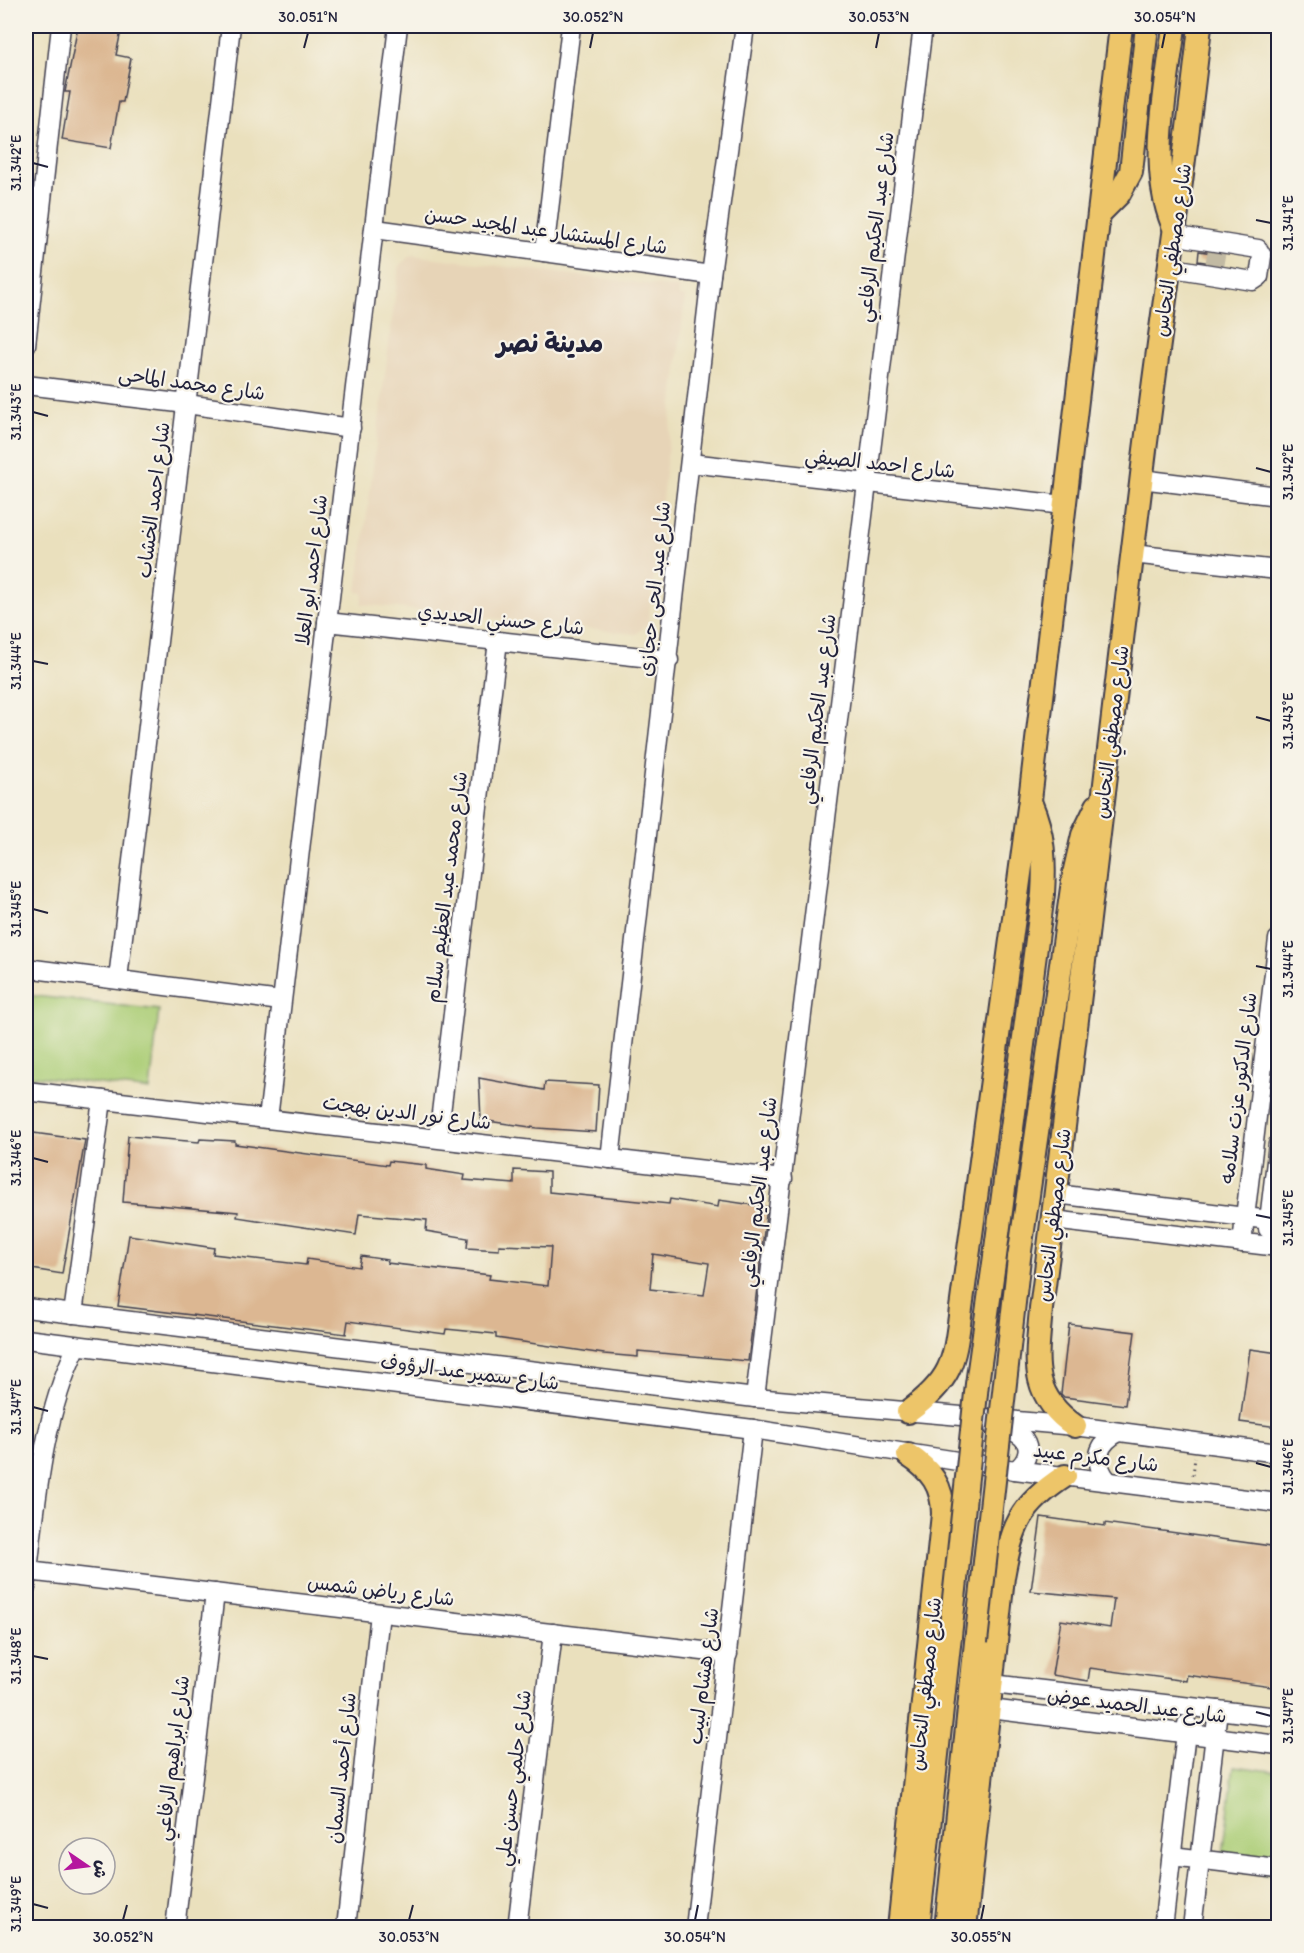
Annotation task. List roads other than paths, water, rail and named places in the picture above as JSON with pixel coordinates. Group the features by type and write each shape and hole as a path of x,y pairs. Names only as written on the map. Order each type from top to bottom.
{"main road":[{"path":"908,1412 929,1397 947,1376 953,1363 1030,800 1121,26"},
{"path":"1099,214 1119,194 1131,172 1147,26"},
{"path":"1174,26 1160,160 1163,195 1175,229"},
{"name":"شارع مصطفي النحاس","path":"1075,1426 1056,1411 1039,1380 1036,1368 1041,1309 1141,479 1167,275 1187,150 1200,26"},
{"path":"946,1928 994,1460 1019,1258 1074,874 1090,816 1104,795"},
{"path":"918,1928 977,1384 1043,894 1044,849 1041,825 1030,800"},
{"path":"962,1301 982,1320 1003,1328 1024,1324 1041,1309"},
{"name":"شارع مصطفي النحاس","path":"899,1928 943,1514 941,1491 930,1472 908,1455"},
{"path":"965,1928 1009,1540 1017,1520 1035,1497 1065,1476"},
{"path":"938,1564 953,1556 969,1554 992,1564 1003,1577"}],"street":[{"path":"26,345 31,241 61,26"},
{"name":"شارع احمد الخشاب","path":"118,979 231,26"},
{"name":"شارع احمد ابو العلا","path":"267,1119 398,26"},
{"path":"544,252 572,26"},
{"name":"شارع عبد الحى حجازى","path":"610,1159 669,660 711,275 744,26"},
{"name":"شارع عبد الحكيم الرفاعي","path":"755,1398 922,26"},
{"path":"1167,275 1176,269 1213,271 1256,280 1262,256 1258,249 1217,246 1184,237 1175,229"},
{"name":"شارع المستشار عبد المجيد حسن","path":"375,230 711,275"},
{"path":"1191,271 1196,239"},
{"name":"شارع محمد الماحى","path":"26,385 187,404 351,428"},
{"name":"شارع احمد الصيفي","path":"690,463 1064,506"},
{"path":"1141,479 1278,496"},
{"path":"1132,554 1278,570"},
{"name":"شارع حسني الحديدي","path":"327,622 669,660"},
{"name":"شارع محمد عبد العظيم سلام","path":"438,1138 498,641"},
{"name":"شارع الدكتور عزت سلامه","path":"1242,1243 1278,939"},
{"path":"26,968 281,1001"},
{"name":"شارع نور الدين بهجت","path":"26,1091 783,1179"},
{"path":"73,1314 102,1100"},
{"path":"1053,1220 1272,1246 1278,1144"},
{"path":"1056,1194 1274,1220"},
{"name":"شارع سمير عبد الرؤوف","path":"26,1308 755,1398 908,1412"},
{"name":"شارع سمير عبد الرؤوف","path":"26,1339 753,1429 908,1455"},
{"path":"27,1579 35,1501 56,1395 77,1346"},
{"name":"شارع مكرم عبيد","path":"908,1412 1075,1426 1278,1453"},
{"path":"982,1417 988,1426 1016,1432 1026,1441 1028,1455 1015,1470"},
{"name":"شارع هشام لبيب","path":"695,1928 753,1429"},
{"path":"1107,1481 1100,1471 1097,1459 1100,1447 1108,1438 1119,1432"},
{"name":"شارع مكرم عبيد","path":"908,1455 1278,1503"},
{"path":"26,1482 34,1493 35,1501"},
{"name":"شارع رياض شمس","path":"27,1579 215,1593 728,1654"},
{"name":"شارع ابراهيم الرفاعي","path":"175,1928 215,1593"},
{"name":"شارع أحمد السمان","path":"346,1928 380,1613"},
{"name":"شارع حلمي حسن علي","path":"517,1928 553,1633"},
{"name":"شارع عبد الحميد عوض","path":"992,1684 1278,1717"},
{"path":"1163,1928 1189,1707"},
{"name":"شارع عبد الحميد عوض","path":"990,1709 1278,1745"},
{"path":"1192,1928 1218,1710"},
{"path":"1172,1856 1278,1869"}],"tunnel":[{"path":"1214,267 1217,249"}],"district":[{"name":"مدينة نصر","path":"550,343"}]}
